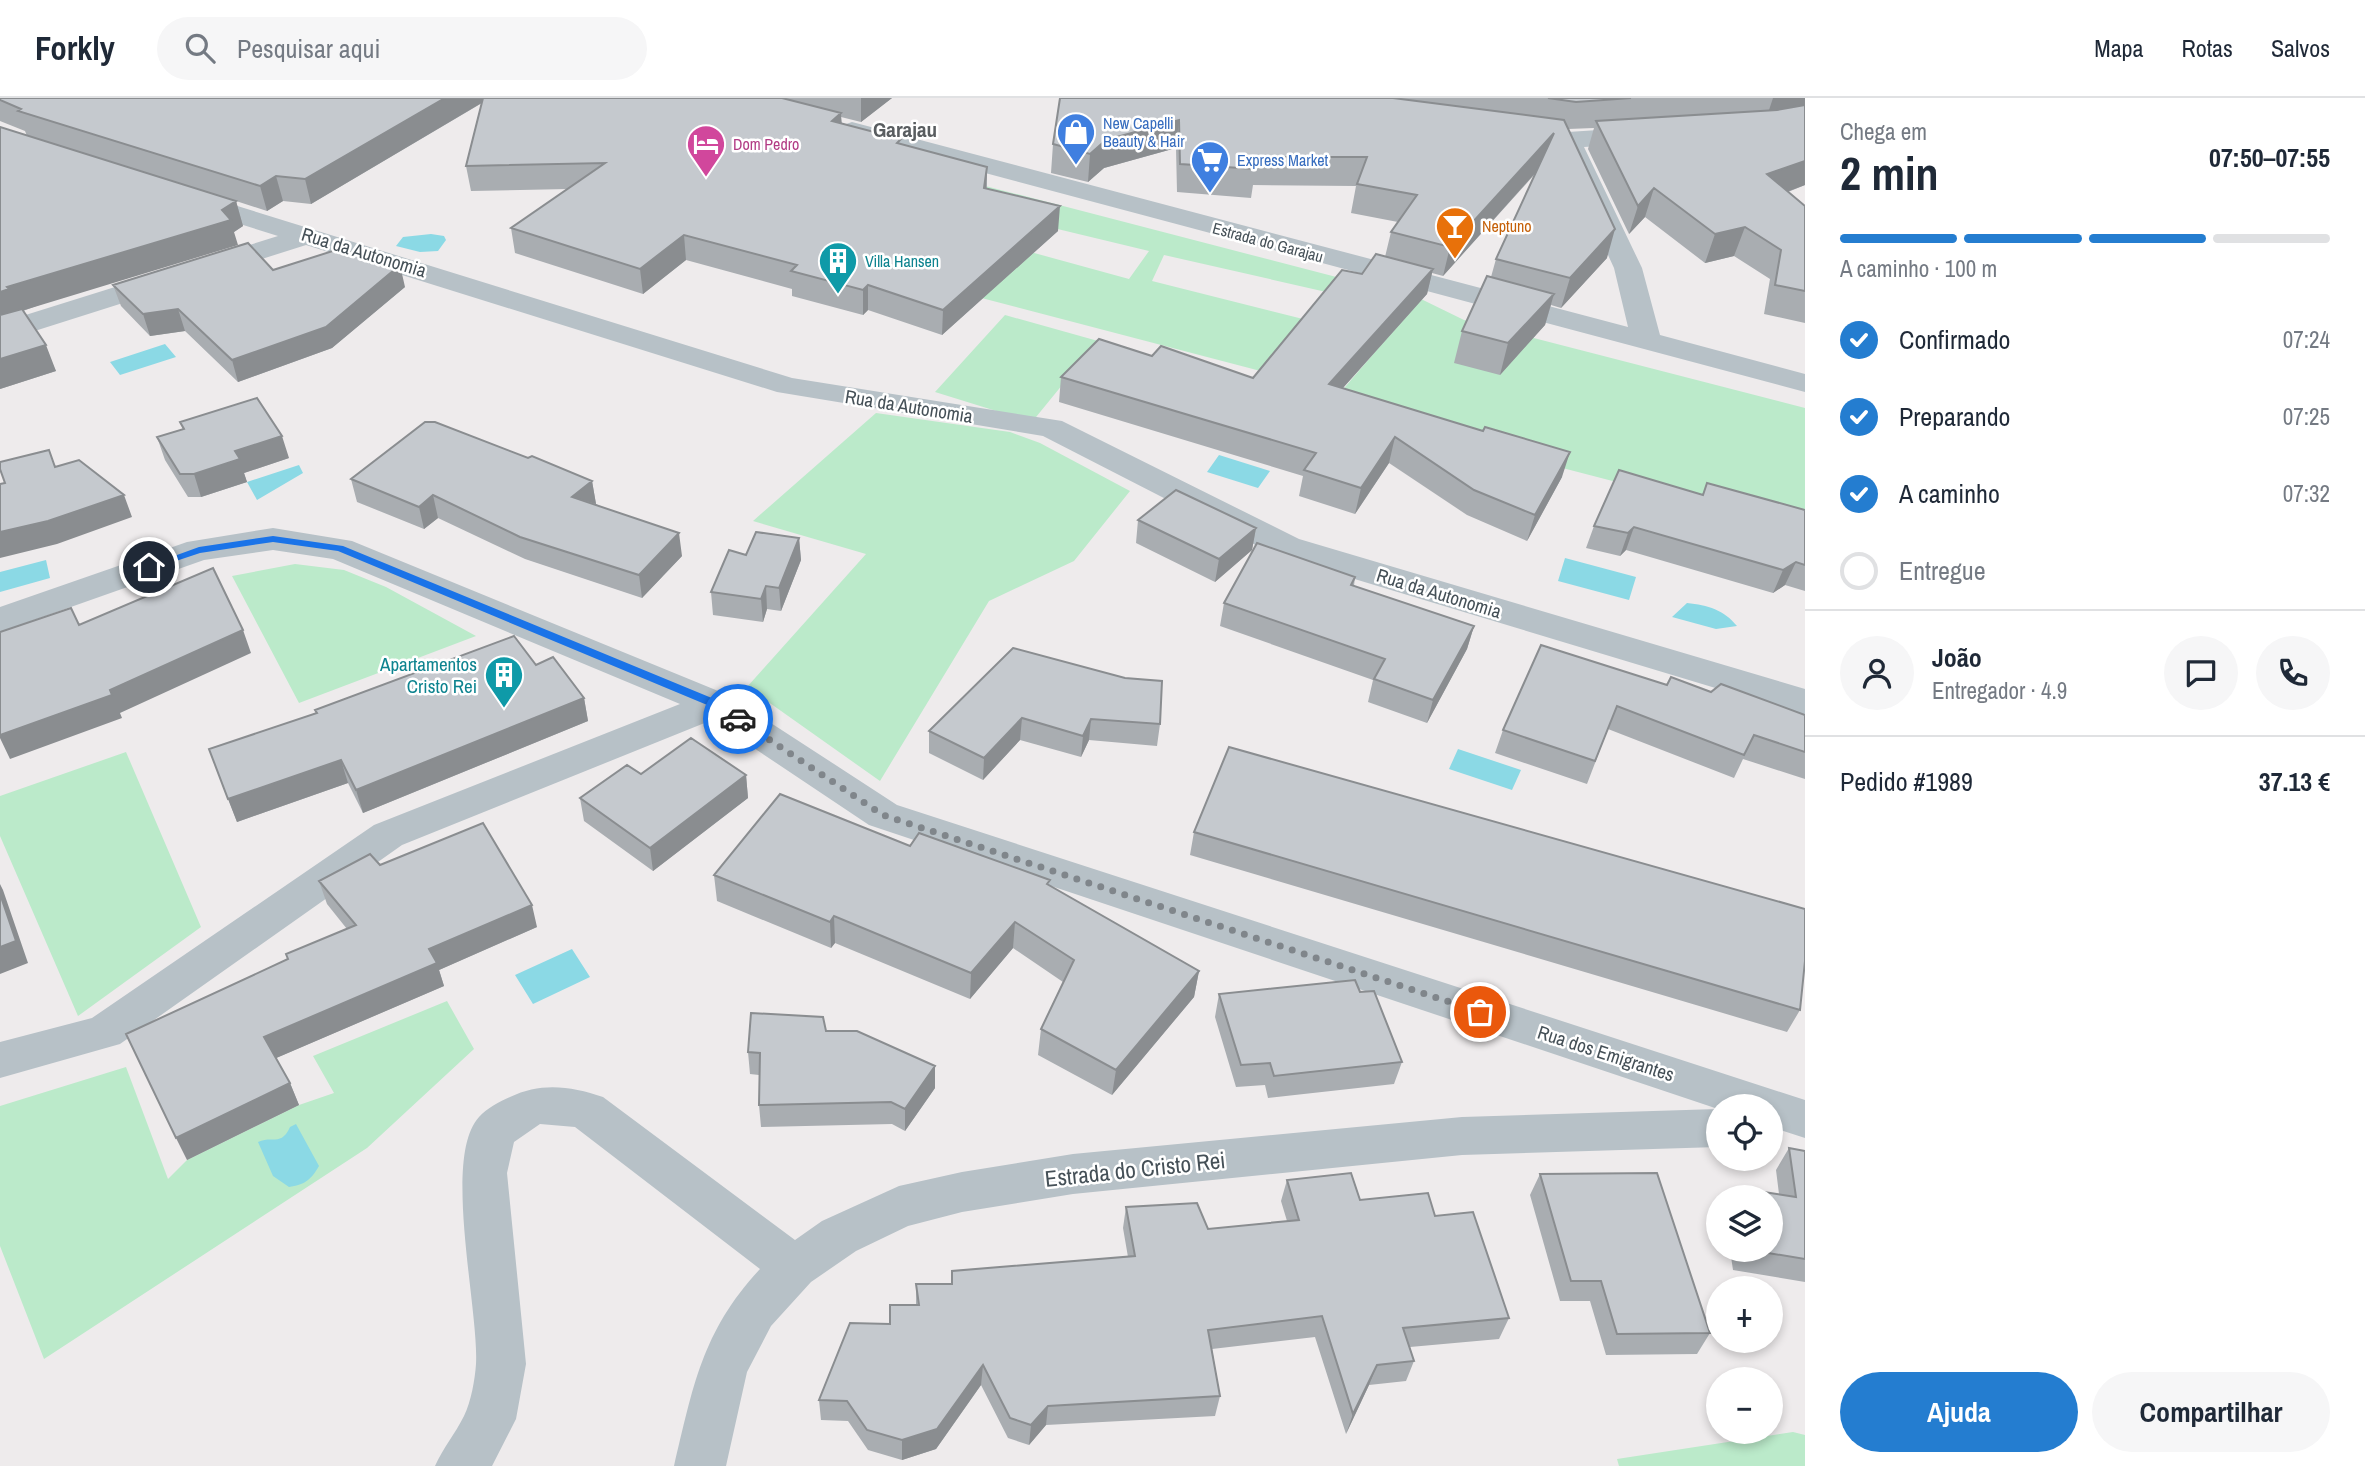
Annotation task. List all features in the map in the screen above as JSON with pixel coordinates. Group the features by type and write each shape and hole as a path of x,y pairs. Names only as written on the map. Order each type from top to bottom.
{"street":[{"name":"Estrada do Garajau","path":"826,123 1805,383"},
{"path":"1541,136 1568,140 1674,133"},
{"path":"1568,140 1628,268 1647,343"},
{"name":"Rua da Autonomia","path":"157,189 788,386 1051,428 1287,547 1805,702"},
{"path":"0,333 308,235"},
{"name":"Rua dos Emigrantes","path":"0,620 199,550 273,539 340,549 715,704 883,815 1730,1094"},
{"path":"0,1060 105,1032 388,835 715,704"},
{"path":"461,1466 467,1461 490,1419 501,1364 484,1173 494,1131 527,1107 555,1104 587,1110 794,1267"},
{"path":"1783,1112 1805,1119"},
{"path":"1783,1126 1805,1125"},
{"name":"Estrada do Cristo Rei","path":"700,1466 723,1367 754,1310 794,1267 839,1236 899,1207 962,1192 1073,1174 1471,1135 1706,1128"}],"green space":[{"path":"901,164 1421,299 1464,320 1805,408 1805,531 1328,407 1410,311 1164,255 1152,281 1315,322 1272,374 809,253 863,206 1129,279 1149,251 1004,216"},
{"path":"1005,315 1098,341 1032,422 935,392"},
{"path":"876,413 1010,432 1040,443 1130,491 1074,561 989,601 880,781 747,687 866,554 753,521"},
{"path":"295,564 344,570 386,587 476,636 299,703 232,576"},
{"path":"126,752 201,927 78,1016 0,836 0,796"},
{"path":"447,1001 474,1049 367,1148 44,1359 0,1246 0,1106 126,1067 168,1179 187,1160 299,1105 334,1093 313,1056"},
{"path":"1793,1432 1805,1435 1805,1466 1619,1466 1617,1459 1715,1444 1783,1444 1783,1434"}],"water":[{"path":"431,234 444,236 446,240 438,251 420,252 396,246 403,237"},
{"path":"165,344 176,357 120,375 110,362"},
{"path":"1219,455 1270,471 1258,488 1207,472"},
{"path":"299,465 303,473 257,500 247,482"},
{"path":"1565,558 1636,577 1629,600 1558,581"},
{"path":"46,560 50,578 0,592 0,572"},
{"path":"1687,603 1715,609 1737,626 1716,629 1672,617"},
{"path":"1458,749 1521,770 1512,790 1449,769"},
{"path":"572,949 590,977 533,1004 515,975"},
{"path":"296,1124 319,1166 307,1181 289,1187 273,1176 258,1142 280,1139"}],"building":[{"path":"0,98 445,98 305,179 276,176 260,186 18,111 21,109"},
{"path":"483,98 782,98 841,113 832,121 901,139 897,143 987,167 984,188 1060,206 943,310 868,285 863,290 791,271 797,265 684,235 640,269 511,228 605,163 466,166"},
{"path":"1060,98 1393,98 1564,120 1615,229 1570,278 1496,259 1554,133 1450,247 1391,232 1417,195 1357,184 1367,157 1256,157 1255,169 1180,164 1179,120 1106,140 1090,154 1053,144"},
{"path":"1548,98 1631,98 1576,102"},
{"path":"1805,105 1805,161 1767,174 1805,206 1805,291 1775,285 1781,250 1745,227 1715,234 1654,188 1638,206 1596,121 1777,110"},
{"path":"0,127 236,201 222,210 231,220 7,287 9,289 0,292"},
{"path":"248,243 273,270 339,249 400,265 326,327 232,360 178,309 143,314 113,285"},
{"path":"1376,254 1433,269 1329,384 1483,431 1485,427 1570,452 1535,515 1474,490 1395,437 1361,488 1304,470 1316,453 1061,377 1099,339 1152,356 1161,346 1253,378 1342,270 1362,274"},
{"path":"1487,276 1554,294 1508,343 1462,331"},
{"path":"22,309 46,345 0,359 0,315"},
{"path":"257,398 282,436 235,451 240,459 194,474 180,474 157,437 184,429 180,422"},
{"path":"425,422 435,422 528,458 532,456 592,481 572,497 679,533 639,575 520,537 433,495 419,507 351,479"},
{"path":"49,450 55,467 79,460 124,495 48,521 0,532 0,484 5,483 0,462"},
{"path":"1619,470 1703,495 1707,483 1805,510 1805,565 1796,562 1783,570 1634,527 1628,533 1594,526"},
{"path":"1176,490 1256,528 1219,559 1138,520"},
{"path":"756,532 799,538 779,588 766,586 761,599 711,592 729,550 746,555"},
{"path":"1257,543 1355,577 1351,585 1474,626 1433,700 1374,679 1385,659 1224,603"},
{"path":"213,568 243,630 110,690 112,695 0,735 0,632 71,608 79,625"},
{"path":"514,636 536,665 553,657 584,698 356,790 341,760 228,799 209,749 317,713 315,710"},
{"path":"1541,645 1667,685 1671,677 1711,692 1721,684 1805,715 1805,752 1754,735 1744,755 1617,706 1595,761 1503,730"},
{"path":"1013,648 1125,678 1162,681 1160,724 1091,719 1083,736 1022,718 984,758 929,731"},
{"path":"691,738 746,775 650,848 580,798 627,765 641,774"},
{"path":"1229,747 1805,909 1805,961 1800,1010 1194,832"},
{"path":"780,794 910,846 919,833 1050,880 1047,884 1199,971 1116,1070 1041,1029 1074,960 1015,922 971,973 834,916 830,922 714,875"},
{"path":"483,823 532,905 429,949 437,963 264,1037 290,1083 176,1138 126,1034 288,959 286,954 356,925 319,881 370,854 380,865"},
{"path":"0,894 16,941 0,947"},
{"path":"1355,980 1360,992 1374,991 1402,1062 1274,1076 1270,1063 1241,1065 1219,994"},
{"path":"751,1013 823,1017 826,1031 857,1031 935,1066 905,1109 891,1102 759,1105 760,1053 748,1052"},
{"path":"1789,1148 1805,1151 1805,1259 1783,1255 1783,1195 1796,1197"},
{"path":"1351,1173 1360,1200 1428,1193 1435,1216 1473,1212 1509,1318 1403,1328 1414,1361 1377,1365 1353,1414 1322,1316 1208,1330 1220,1396 1048,1406 1031,1425 1010,1418 983,1365 937,1429 902,1440 867,1430 847,1401 819,1400 850,1323 890,1324 890,1305 919,1305 916,1284 952,1284 952,1271 1135,1256 1126,1207 1197,1203 1208,1229 1299,1220 1287,1180"},
{"path":"1657,1173 1706,1321 1706,1333 1617,1334 1601,1281 1571,1281 1540,1174"}],"way so far":[{"path":"738,719 883,815 1480,1012"}],"place":[{"name":"New Capelli Beauty & Hair","path":"1076,166"},
{"name":"Dom Pedro","path":"706,178"},
{"name":"Express Market","path":"1210,194"},
{"name":"Neptuno","path":"1455,260"},
{"name":"Villa Hansen","path":"838,295"},
{"name":"Apartamentos Cristo Rei","path":"504,709"}],"district":[{"name":"Garajau","path":"905,129"}],"route":[{"path":"149,567 199,550 273,539 340,549 715,704 738,719"}]}
